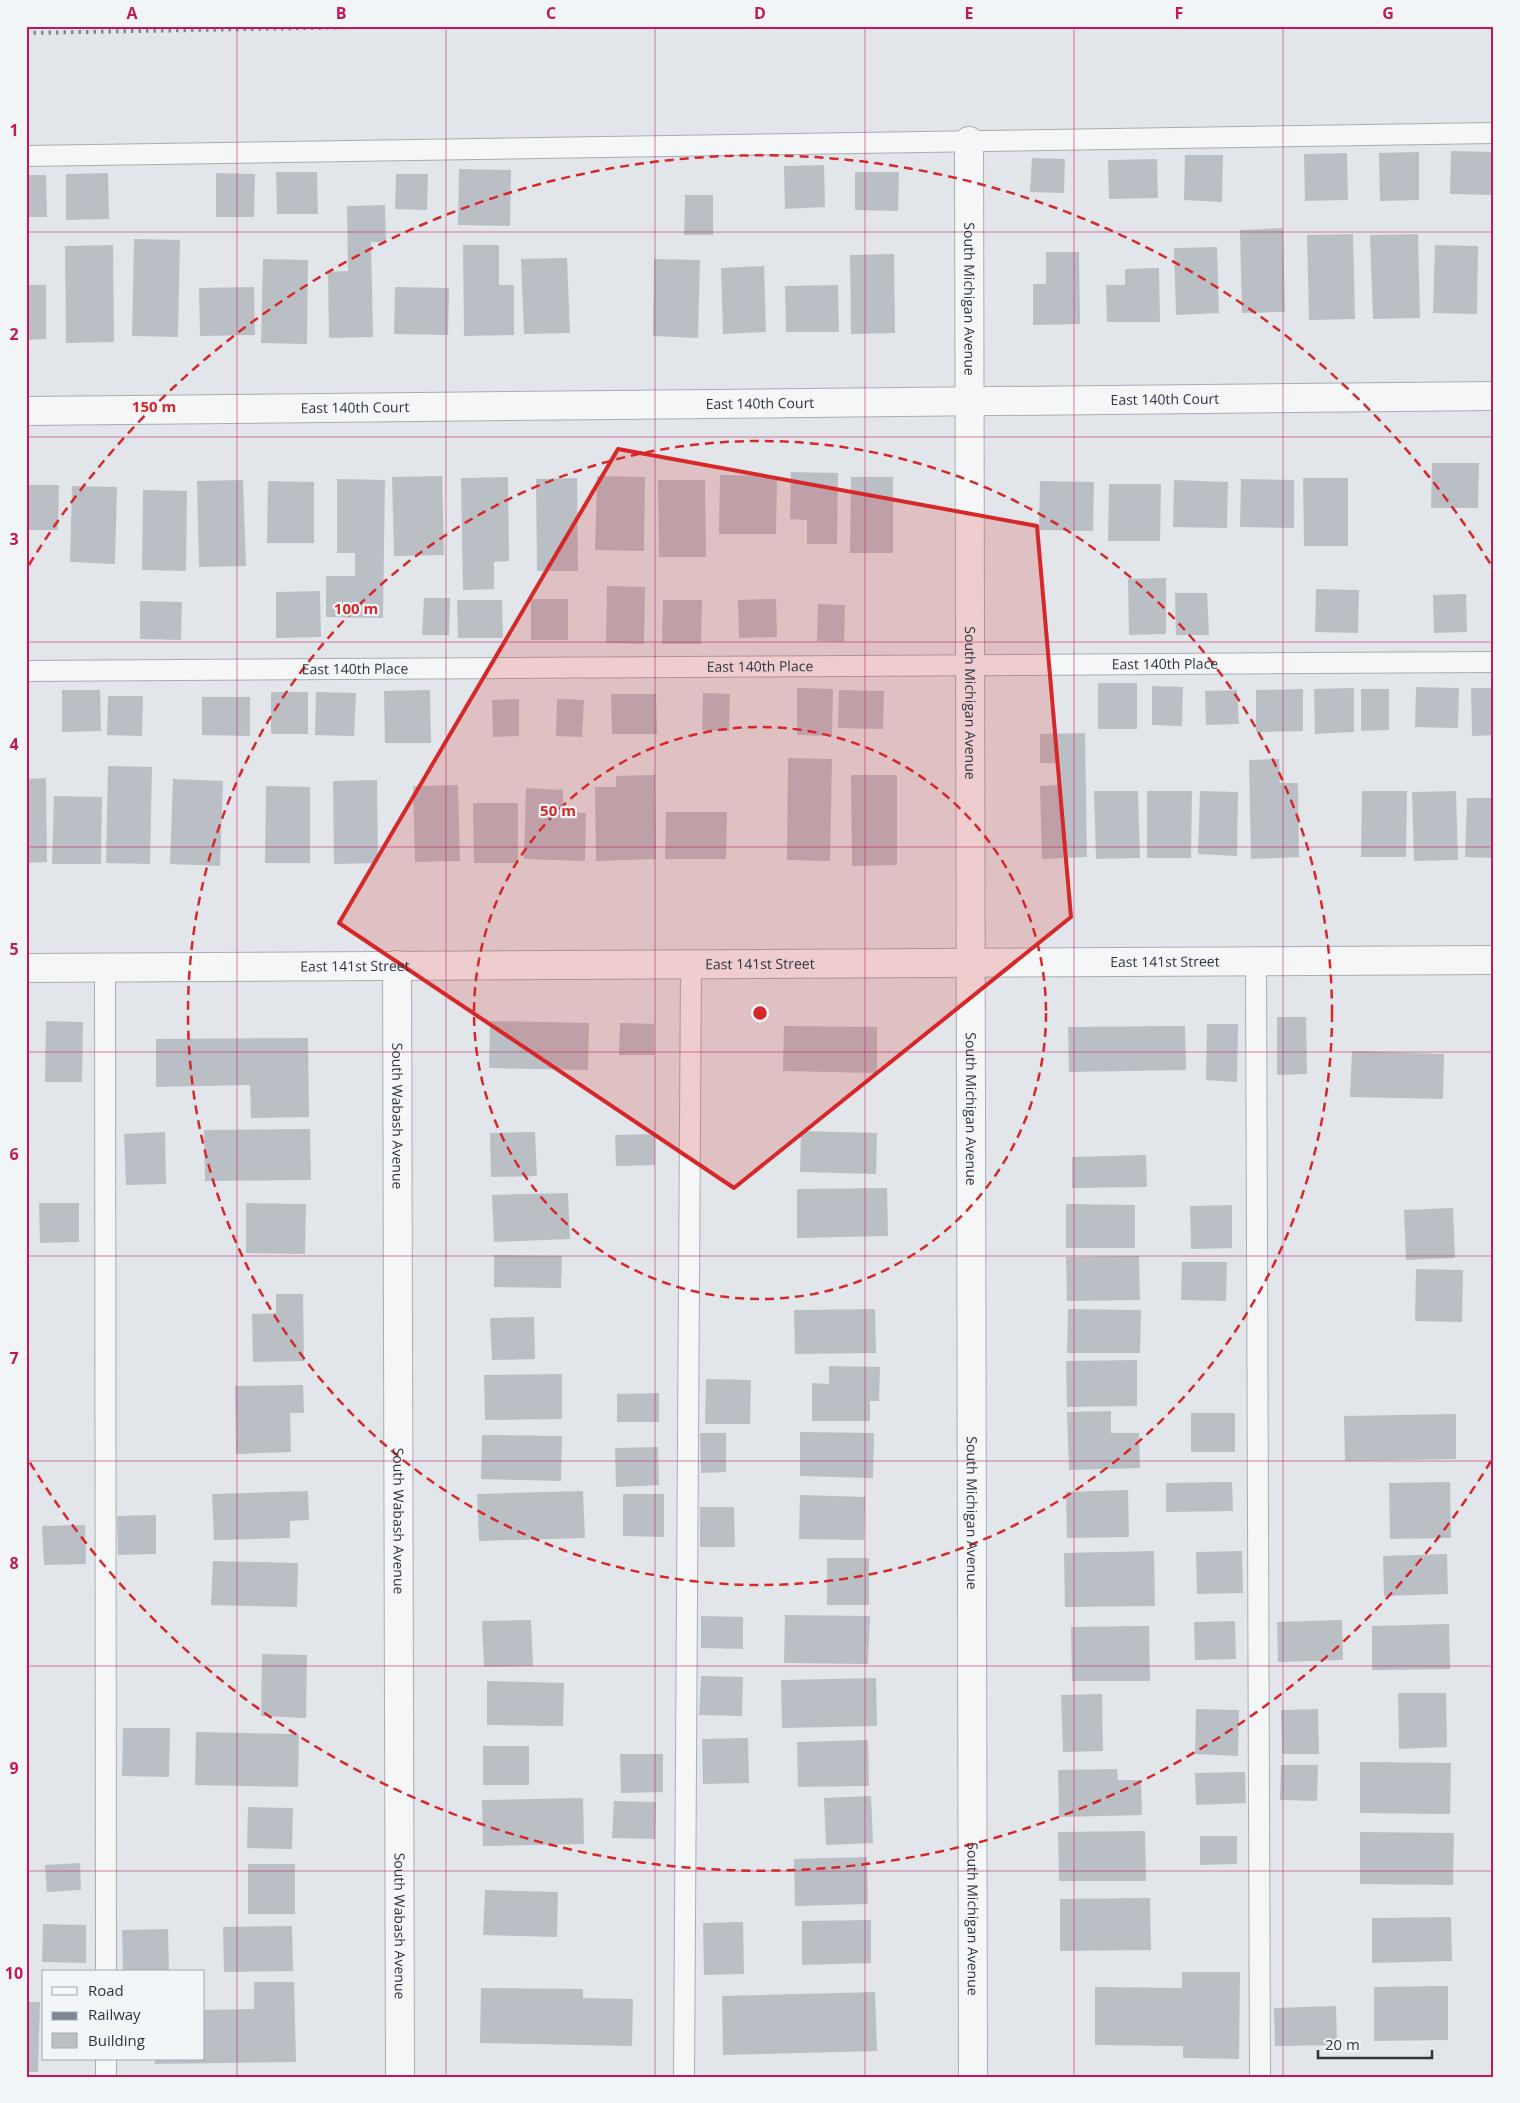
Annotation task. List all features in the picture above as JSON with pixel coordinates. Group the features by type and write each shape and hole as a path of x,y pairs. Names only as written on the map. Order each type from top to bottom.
{"street":[{"name":"South Michigan Avenue","path":"969,141 973,2077"},
{"name":"East 140th Court","path":"26,411 1494,396"},
{"name":"East 141st Street","path":"26,968 1494,960"},
{"name":"South Wabash Avenue","path":"397,965 400,2077"}],"lane":[{"path":"26,156 1494,133"},
{"name":"East 140th Place","path":"26,671 1494,662"},
{"path":"1256,961 1260,2077"},
{"path":"684,2077 691,964"},
{"path":"105,967 106,1970"},
{"path":"106,2060 106,2077"}],"highlighted area":[{"path":"618,449 1037,526 1071,917 734,1188 339,923"}],"building":[{"path":"1451,151 1492,152 1492,195 1450,194"},
{"path":"1419,152 1419,200 1380,201 1379,153"},
{"path":"1347,153 1348,200 1305,201 1304,154"},
{"path":"1185,155 1223,155 1222,202 1184,200"},
{"path":"1032,158 1065,159 1064,193 1030,192"},
{"path":"1157,159 1158,198 1109,199 1108,160"},
{"path":"824,165 825,207 785,209 784,166"},
{"path":"459,169 511,170 510,226 458,225"},
{"path":"276,172 317,172 318,214 277,214"},
{"path":"855,172 899,172 898,211 855,210"},
{"path":"108,173 109,219 66,220 66,174"},
{"path":"216,173 255,174 254,217 216,217"},
{"path":"396,174 428,174 427,210 395,209"},
{"path":"26,175 46,175 47,217 26,217"},
{"path":"685,195 713,195 713,235 684,235"},
{"path":"385,205 386,242 371,242 373,337 329,338 328,272 348,271 347,206"},
{"path":"1283,228 1285,312 1242,313 1240,230"},
{"path":"1353,234 1355,319 1309,320 1307,235"},
{"path":"1418,234 1420,318 1373,319 1370,235"},
{"path":"134,239 180,240 178,337 132,336"},
{"path":"113,245 114,342 66,343 65,246"},
{"path":"463,245 499,245 499,285 514,285 514,335 464,336"},
{"path":"1435,245 1478,246 1477,314 1433,313"},
{"path":"1217,247 1219,313 1176,315 1174,248"},
{"path":"1046,252 1079,252 1080,324 1033,325 1033,284 1046,284"},
{"path":"894,254 895,333 851,334 850,255"},
{"path":"567,258 570,333 524,334 521,259"},
{"path":"263,259 308,260 307,344 261,343"},
{"path":"654,259 700,260 698,338 653,336"},
{"path":"764,266 766,332 723,334 721,268"},
{"path":"1159,268 1160,322 1107,322 1106,285 1125,285 1125,269"},
{"path":"26,285 46,285 46,339 26,340"},
{"path":"838,285 839,332 786,332 785,286"},
{"path":"254,287 255,335 200,336 199,288"},
{"path":"395,287 449,288 448,335 394,334"},
{"path":"1432,463 1479,463 1478,508 1431,508"},
{"path":"791,472 838,473 837,544 807,544 807,520 790,519"},
{"path":"720,475 777,476 776,534 719,534"},
{"path":"442,476 444,555 394,556 392,477"},
{"path":"597,476 645,477 644,551 595,550"},
{"path":"508,477 509,561 494,562 494,589 463,590 461,478"},
{"path":"851,477 893,477 893,553 850,553"},
{"path":"577,478 578,571 537,571 536,479"},
{"path":"1303,478 1348,478 1348,546 1304,546"},
{"path":"337,479 385,480 383,618 326,617 326,576 355,576 355,553 337,553"},
{"path":"1241,479 1294,480 1294,528 1240,527"},
{"path":"243,480 246,566 199,567 197,481"},
{"path":"658,480 705,480 706,557 659,557"},
{"path":"1174,480 1228,482 1227,528 1173,527"},
{"path":"268,481 314,482 314,543 267,543"},
{"path":"1040,481 1094,482 1093,531 1039,530"},
{"path":"1109,484 1161,484 1160,541 1108,541"},
{"path":"26,485 59,485 58,530 26,530"},
{"path":"72,486 117,487 115,564 70,562"},
{"path":"143,490 187,491 186,571 142,570"},
{"path":"1166,578 1166,634 1129,635 1128,579"},
{"path":"607,586 645,587 644,644 606,643"},
{"path":"1316,589 1359,590 1358,633 1315,632"},
{"path":"320,591 321,637 276,638 276,592"},
{"path":"1175,593 1207,593 1209,635 1176,635"},
{"path":"1466,594 1467,632 1434,633 1433,595"},
{"path":"424,598 450,598 449,635 422,635"},
{"path":"531,599 568,599 568,640 531,640"},
{"path":"776,599 777,637 739,638 738,600"},
{"path":"457,600 502,600 503,638 458,638"},
{"path":"663,600 702,600 701,644 662,644"},
{"path":"140,601 182,602 181,640 140,639"},
{"path":"818,604 845,605 844,642 817,641"},
{"path":"1098,683 1137,683 1137,729 1098,729"},
{"path":"1152,686 1183,687 1182,726 1152,725"},
{"path":"1416,687 1459,688 1458,728 1415,727"},
{"path":"797,688 833,689 832,736 797,735"},
{"path":"1354,688 1354,732 1315,734 1314,689"},
{"path":"1471,688 1494,688 1494,735 1472,736"},
{"path":"1303,689 1303,731 1256,732 1256,690"},
{"path":"1361,689 1389,689 1389,730 1361,731"},
{"path":"62,690 100,690 101,731 62,732"},
{"path":"430,690 431,743 385,743 384,691"},
{"path":"839,690 884,691 883,729 838,728"},
{"path":"1237,690 1239,724 1206,725 1205,691"},
{"path":"271,692 308,692 308,734 271,734"},
{"path":"316,692 356,693 354,736 315,735"},
{"path":"703,693 730,694 729,731 702,730"},
{"path":"611,694 656,694 657,734 612,734"},
{"path":"108,696 143,696 142,736 107,735"},
{"path":"202,697 250,697 250,736 202,735"},
{"path":"519,699 519,736 493,737 492,700"},
{"path":"557,699 584,700 582,737 556,736"},
{"path":"1085,733 1087,857 1042,859 1040,786 1057,785 1057,763 1040,763 1040,734"},
{"path":"788,758 832,759 830,861 787,860"},
{"path":"1279,759 1280,783 1298,783 1299,857 1251,859 1249,760"},
{"path":"108,766 152,767 150,864 106,863"},
{"path":"655,775 656,859 596,861 595,787 616,787 616,776"},
{"path":"851,775 897,775 897,865 852,866"},
{"path":"46,778 47,862 26,863 26,779"},
{"path":"173,779 223,781 220,866 170,864"},
{"path":"377,780 378,863 334,864 333,781"},
{"path":"458,785 460,861 415,862 413,786"},
{"path":"266,786 310,787 310,863 265,863"},
{"path":"526,788 563,790 563,812 586,813 585,861 524,859"},
{"path":"1094,791 1138,791 1140,858 1096,859"},
{"path":"1147,791 1192,791 1191,858 1147,858"},
{"path":"1200,791 1238,792 1237,856 1198,854"},
{"path":"1362,791 1407,791 1406,857 1361,857"},
{"path":"1456,791 1458,860 1414,861 1412,792"},
{"path":"54,796 102,797 101,864 52,864"},
{"path":"1467,798 1494,798 1494,858 1465,857"},
{"path":"473,803 518,803 518,863 474,863"},
{"path":"666,812 727,812 726,859 665,859"},
{"path":"1277,1017 1306,1017 1307,1074 1277,1075"},
{"path":"46,1021 83,1022 82,1082 45,1082"},
{"path":"490,1021 589,1023 588,1070 489,1068"},
{"path":"620,1023 654,1024 654,1055 619,1055"},
{"path":"1207,1024 1238,1024 1237,1082 1206,1080"},
{"path":"784,1026 877,1027 877,1073 783,1071"},
{"path":"1185,1026 1186,1070 1069,1072 1068,1027"},
{"path":"308,1038 309,1117 251,1118 250,1085 156,1087 156,1039"},
{"path":"1352,1051 1444,1054 1443,1099 1350,1097"},
{"path":"310,1129 311,1180 205,1181 204,1130"},
{"path":"801,1131 877,1133 876,1174 800,1172"},
{"path":"165,1132 166,1184 126,1185 124,1134"},
{"path":"535,1132 537,1176 491,1177 490,1133"},
{"path":"655,1134 655,1165 616,1166 615,1135"},
{"path":"1146,1155 1147,1187 1072,1188 1072,1157"},
{"path":"887,1188 888,1236 797,1238 797,1189"},
{"path":"568,1193 570,1239 494,1242 492,1195"},
{"path":"39,1203 79,1203 79,1242 40,1243"},
{"path":"246,1203 306,1204 305,1254 246,1253"},
{"path":"1066,1204 1135,1205 1135,1248 1066,1248"},
{"path":"1232,1205 1232,1248 1191,1249 1190,1206"},
{"path":"1453,1208 1455,1258 1406,1260 1404,1210"},
{"path":"494,1255 562,1256 561,1288 494,1287"},
{"path":"1139,1256 1140,1300 1067,1301 1066,1257"},
{"path":"1182,1262 1227,1262 1226,1301 1181,1300"},
{"path":"1416,1269 1463,1270 1462,1322 1415,1321"},
{"path":"276,1294 303,1294 304,1361 253,1362 252,1314 276,1313"},
{"path":"875,1309 876,1353 795,1354 794,1310"},
{"path":"1068,1309 1141,1310 1140,1353 1067,1353"},
{"path":"534,1317 535,1359 492,1360 490,1318"},
{"path":"1137,1360 1137,1406 1067,1407 1066,1361"},
{"path":"829,1366 880,1367 879,1401 870,1401 870,1421 812,1421 812,1383 829,1384"},
{"path":"562,1374 562,1419 485,1420 484,1375"},
{"path":"706,1379 751,1380 750,1424 705,1424"},
{"path":"303,1385 304,1413 290,1413 291,1452 236,1454 235,1386"},
{"path":"659,1393 659,1422 617,1422 617,1394"},
{"path":"1111,1411 1111,1433 1139,1433 1140,1468 1069,1470 1067,1412"},
{"path":"1191,1413 1235,1413 1235,1452 1191,1452"},
{"path":"1456,1414 1456,1459 1345,1461 1344,1416"},
{"path":"800,1432 874,1433 873,1478 800,1476"},
{"path":"700,1433 726,1433 726,1472 701,1473"},
{"path":"482,1435 562,1436 561,1481 481,1479"},
{"path":"658,1447 659,1485 616,1487 615,1448"},
{"path":"1232,1482 1233,1511 1166,1512 1166,1483"},
{"path":"1450,1482 1451,1538 1390,1539 1389,1483"},
{"path":"1128,1490 1129,1537 1067,1538 1066,1492"},
{"path":"308,1491 309,1520 290,1521 290,1538 214,1540 212,1494"},
{"path":"583,1491 585,1538 479,1541 477,1494"},
{"path":"623,1494 664,1494 664,1537 623,1536"},
{"path":"800,1495 865,1497 864,1540 799,1539"},
{"path":"700,1507 734,1507 735,1547 700,1547"},
{"path":"156,1515 156,1554 118,1555 117,1516"},
{"path":"85,1525 86,1564 44,1565 42,1526"},
{"path":"1154,1551 1155,1606 1065,1607 1064,1553"},
{"path":"1242,1551 1243,1593 1197,1594 1196,1552"},
{"path":"1447,1554 1448,1594 1384,1596 1383,1556"},
{"path":"827,1558 869,1558 869,1605 827,1605"},
{"path":"213,1561 298,1563 297,1607 211,1605"},
{"path":"785,1615 870,1616 868,1664 784,1663"},
{"path":"701,1616 743,1617 743,1649 701,1648"},
{"path":"531,1620 533,1666 484,1667 482,1621"},
{"path":"1342,1620 1343,1660 1278,1662 1277,1622"},
{"path":"1235,1621 1236,1659 1195,1660 1194,1622"},
{"path":"1449,1624 1450,1669 1372,1670 1372,1626"},
{"path":"1149,1626 1150,1681 1072,1681 1071,1627"},
{"path":"262,1654 307,1655 306,1718 261,1716"},
{"path":"701,1676 743,1677 742,1716 699,1715"},
{"path":"876,1678 877,1726 782,1728 781,1680"},
{"path":"487,1681 564,1683 563,1726 487,1725"},
{"path":"1398,1693 1446,1693 1447,1747 1399,1749"},
{"path":"1102,1694 1103,1751 1063,1752 1061,1695"},
{"path":"1196,1709 1239,1710 1238,1756 1195,1754"},
{"path":"1318,1709 1319,1754 1282,1754 1281,1710"},
{"path":"123,1728 170,1728 169,1777 122,1776"},
{"path":"196,1732 299,1734 298,1787 195,1785"},
{"path":"748,1738 749,1783 703,1784 702,1739"},
{"path":"868,1740 869,1786 798,1787 797,1742"},
{"path":"483,1746 529,1746 529,1785 483,1785"},
{"path":"620,1754 663,1754 663,1792 621,1793"},
{"path":"1360,1762 1451,1763 1450,1814 1360,1813"},
{"path":"1281,1765 1318,1765 1317,1801 1280,1800"},
{"path":"1117,1769 1118,1780 1141,1780 1142,1815 1059,1817 1058,1770"},
{"path":"1245,1772 1246,1803 1196,1805 1195,1773"},
{"path":"871,1796 873,1843 826,1845 824,1798"},
{"path":"583,1798 584,1844 483,1846 482,1800"},
{"path":"614,1801 656,1802 655,1839 612,1838"},
{"path":"248,1807 293,1808 292,1849 247,1848"},
{"path":"1145,1831 1146,1881 1059,1881 1058,1832"},
{"path":"1360,1832 1454,1833 1453,1885 1360,1884"},
{"path":"1200,1836 1237,1836 1237,1864 1200,1865"},
{"path":"867,1857 868,1904 795,1906 794,1859"},
{"path":"80,1863 81,1890 47,1892 45,1865"},
{"path":"248,1864 295,1864 295,1914 248,1914"},
{"path":"485,1890 558,1892 557,1937 483,1935"},
{"path":"1150,1898 1151,1950 1060,1951 1060,1899"},
{"path":"1451,1917 1452,1961 1372,1963 1372,1918"},
{"path":"871,1920 871,1963 802,1965 802,1921"},
{"path":"743,1922 744,1974 704,1975 703,1923"},
{"path":"43,1924 86,1925 86,1963 42,1962"},
{"path":"292,1926 293,1971 224,1972 223,1927"},
{"path":"168,1929 169,1970 123,1970 122,1930"},
{"path":"1182,1972 1240,1972 1239,2059 1183,2058 1183,2046 1095,2045 1095,1987 1182,1988"},
{"path":"254,1982 294,1982 296,2062 155,2064 155,2060 205,2060 205,2010 254,2009"},
{"path":"1448,1986 1448,2040 1374,2041 1374,1987"},
{"path":"481,1988 583,1989 583,1998 633,1999 632,2046 480,2043"},
{"path":"875,1992 877,2051 723,2055 722,1996"},
{"path":"26,2002 40,2002 38,2072 26,2072"},
{"path":"1336,2006 1337,2045 1275,2046 1274,2008"}],"railway":[{"path":"26,33 416,26"}]}
